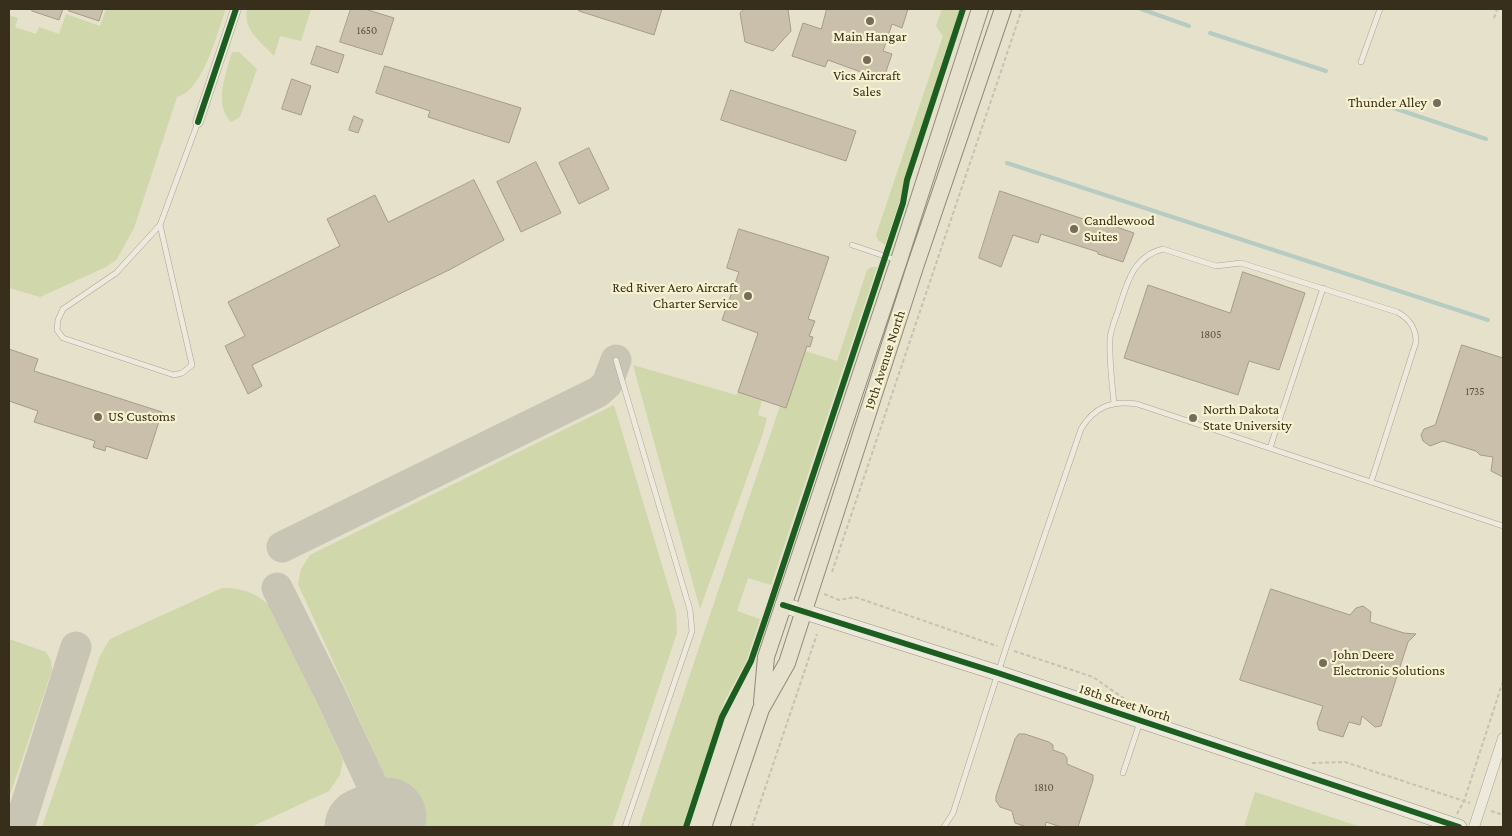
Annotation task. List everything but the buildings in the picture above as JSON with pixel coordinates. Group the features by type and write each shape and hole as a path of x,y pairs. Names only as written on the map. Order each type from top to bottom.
{"main road":[{"name":"19th Avenue North","path":"761,709 766,657 899,260 980,9"},
{"name":"19th Avenue North","path":"720,827 761,709 787,663 802,611 1003,9"}],"street":[{"path":"198,122 236,9"},
{"name":"18th Street North","path":"783,605 998,673 1456,826"},
{"path":"1474,827 1503,738"}],"lane":[{"path":"1361,62 1380,9"},
{"path":"160,225 192,365 182,374 174,375 63,338 57,330 58,320 63,309 116,273 160,225 198,122"},
{"path":"852,246 899,260"},
{"path":"1114,404 1110,335 1129,276 1143,258 1163,249 1216,266 1242,263 1397,312 1406,317 1416,332 1416,342 1371,482"},
{"path":"1270,448 1322,288"},
{"path":"616,360 690,610 692,632 625,827"},
{"path":"948,827 1006,648 1081,429 1094,411 1114,404 1137,404 1503,526"},
{"path":"1123,774 1141,721"},
{"path":"944,827 953,813"}],"path":[{"path":"830,576 837,561 1022,9"},
{"path":"1494,18 1497,9"},
{"path":"823,590 823,593 828,597 839,600 855,597 1092,677 1131,703"},
{"path":"752,827 817,634"},
{"path":"1456,826 1503,681"},
{"path":"1305,760 1314,763 1345,762 1503,814"}],"green space":[{"path":"106,9 226,9 202,73 186,92 177,97 134,228 117,259 106,267 40,297 9,288 9,15 18,18 15,27 36,34 39,27 59,34 66,14 100,26"},
{"path":"247,9 311,9 301,41 280,36 274,56 250,29 246,16"},
{"path":"942,9 964,9 885,245 878,240 876,235 943,36 936,26"},
{"path":"232,52 239,52 257,69 240,117 231,122 223,106 222,88"},
{"path":"877,267 771,585 748,578 737,611 760,619 746,662 725,700 682,827 639,827 799,349 837,361 867,270"},
{"path":"633,365 736,395 738,392 762,400 758,415 767,418 700,609"},
{"path":"614,405 676,612 677,633 612,827 408,827 298,584 301,569 310,555"},
{"path":"222,588 238,589 252,593 258,596 275,612 343,760 340,775 329,791 251,827 42,827 100,656 110,639"},
{"path":"9,639 46,652 51,661 52,670 9,798"},
{"path":"1255,792 1361,827 1244,827"}],"waterway":[{"path":"1141,9 1189,26"},
{"path":"1210,33 1326,71"},
{"path":"1370,100 1486,139"},
{"path":"1007,163 1488,320"}],"taxiway":[{"path":"282,547 598,392 607,384 616,360"},
{"path":"277,588 329,692 387,817"},
{"path":"19,827 76,647"}],"runway":[{"path":"364,827 387,817"}],"cycle path":[{"path":"198,122 236,9"},
{"path":"686,827 722,717 751,661 769,608 903,203 907,180 963,9"},
{"path":"783,605 998,673 1459,827"}],"place":[{"name":"Main Hangar","path":"870,21"},
{"name":"Vics Aircraft Sales","path":"867,60"},
{"name":"Thunder Alley","path":"1437,103"},
{"name":"Candlewood Suites","path":"1074,229"},
{"name":"Red River Aero Aircraft Charter Service","path":"748,296"},
{"name":"US Customs","path":"98,417"},
{"name":"North Dakota State University","path":"1193,418"},
{"name":"John Deere Electronic Solutions","path":"1323,663"}]}
